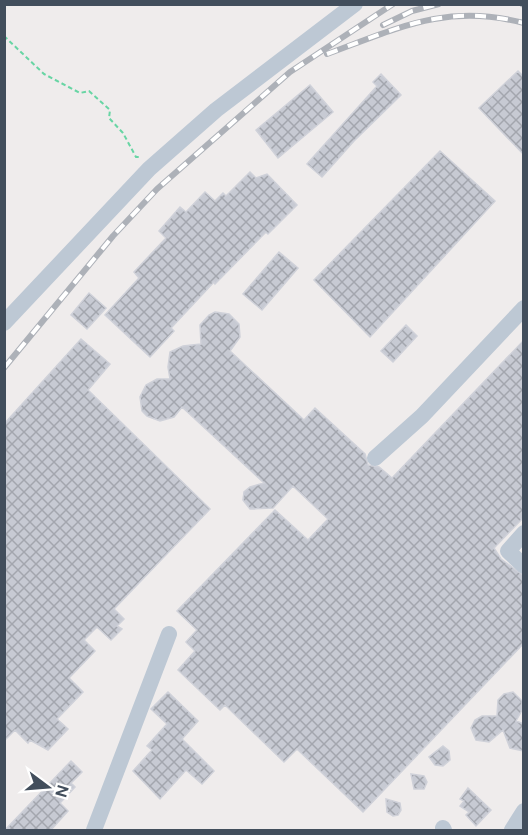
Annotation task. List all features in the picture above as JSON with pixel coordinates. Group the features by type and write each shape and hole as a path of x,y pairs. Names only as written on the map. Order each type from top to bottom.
{"street":[{"path":"4,323 149,169 216,110 355,4"},
{"path":"375,458 423,416 524,308"},
{"path":"524,533 508,551 524,566"},
{"path":"94,831 169,634"},
{"path":"512,831 524,811"}],"path":[{"path":"4,36 44,74 80,93 89,91 97,96 110,110 109,118 123,133 136,157 139,157 149,169"}],"building":[{"path":"518,71 524,77 524,155 479,108"},
{"path":"381,74 401,95 354,141 322,177 307,164 377,86 373,82"},
{"path":"310,85 333,112 278,158 256,130"},
{"path":"440,151 495,201 370,337 314,280"},
{"path":"250,172 256,178 267,174 297,205 268,234 266,232 215,284 214,282 171,328 174,331 150,357 105,315 139,278 134,272 166,238 159,231 180,207 186,212 205,192 215,201 223,193 226,196"},
{"path":"279,252 298,268 262,310 243,294"},
{"path":"89,293 106,308 87,329 71,315"},
{"path":"215,312 229,314 239,324 240,337 230,351 304,420 315,408 365,454 368,465 379,467 392,478 524,340 524,517 494,548 501,559 524,576 524,643 363,812 297,749 284,762 225,705 220,710 178,670 195,651 186,642 197,630 177,611 275,510 308,540 328,519 293,486 273,508 250,509 243,500 244,492 250,487 264,483 182,407 174,417 160,421 147,416 142,411 140,397 146,385 157,379 170,379 168,367 170,352 183,346 201,344 200,325"},
{"path":"406,325 417,336 393,362 381,351"},
{"path":"81,339 110,364 88,390 210,509 114,609 124,619 117,626 122,629 111,640 97,627 84,640 95,651 69,678 83,692 57,719 68,729 48,750 30,740 28,743 15,730 4,741 4,424"},
{"path":"168,692 198,721 182,739 214,771 202,784 186,770 160,799 133,771 152,750 147,746 167,724 151,709"},
{"path":"513,692 522,701 522,710 516,721 524,724 524,751 510,748 503,730 489,742 476,740 471,728 475,720 482,716 497,716 498,700 504,694"},
{"path":"443,746 449,751 450,760 443,766 435,765 429,757"},
{"path":"71,761 82,772 71,783 75,787 60,803 68,811 50,831 4,831"},
{"path":"411,774 424,776 427,782 424,789 414,789"},
{"path":"468,788 491,810 476,826 466,815 469,812 460,806 464,801 460,799"},
{"path":"386,799 400,803 401,810 398,815 393,816 387,812"}],"railway":[{"path":"4,368 113,236 157,189 290,72 393,4"},
{"path":"383,25 412,11 439,4"},
{"path":"327,54 400,27 446,17 470,16 524,23"}]}
